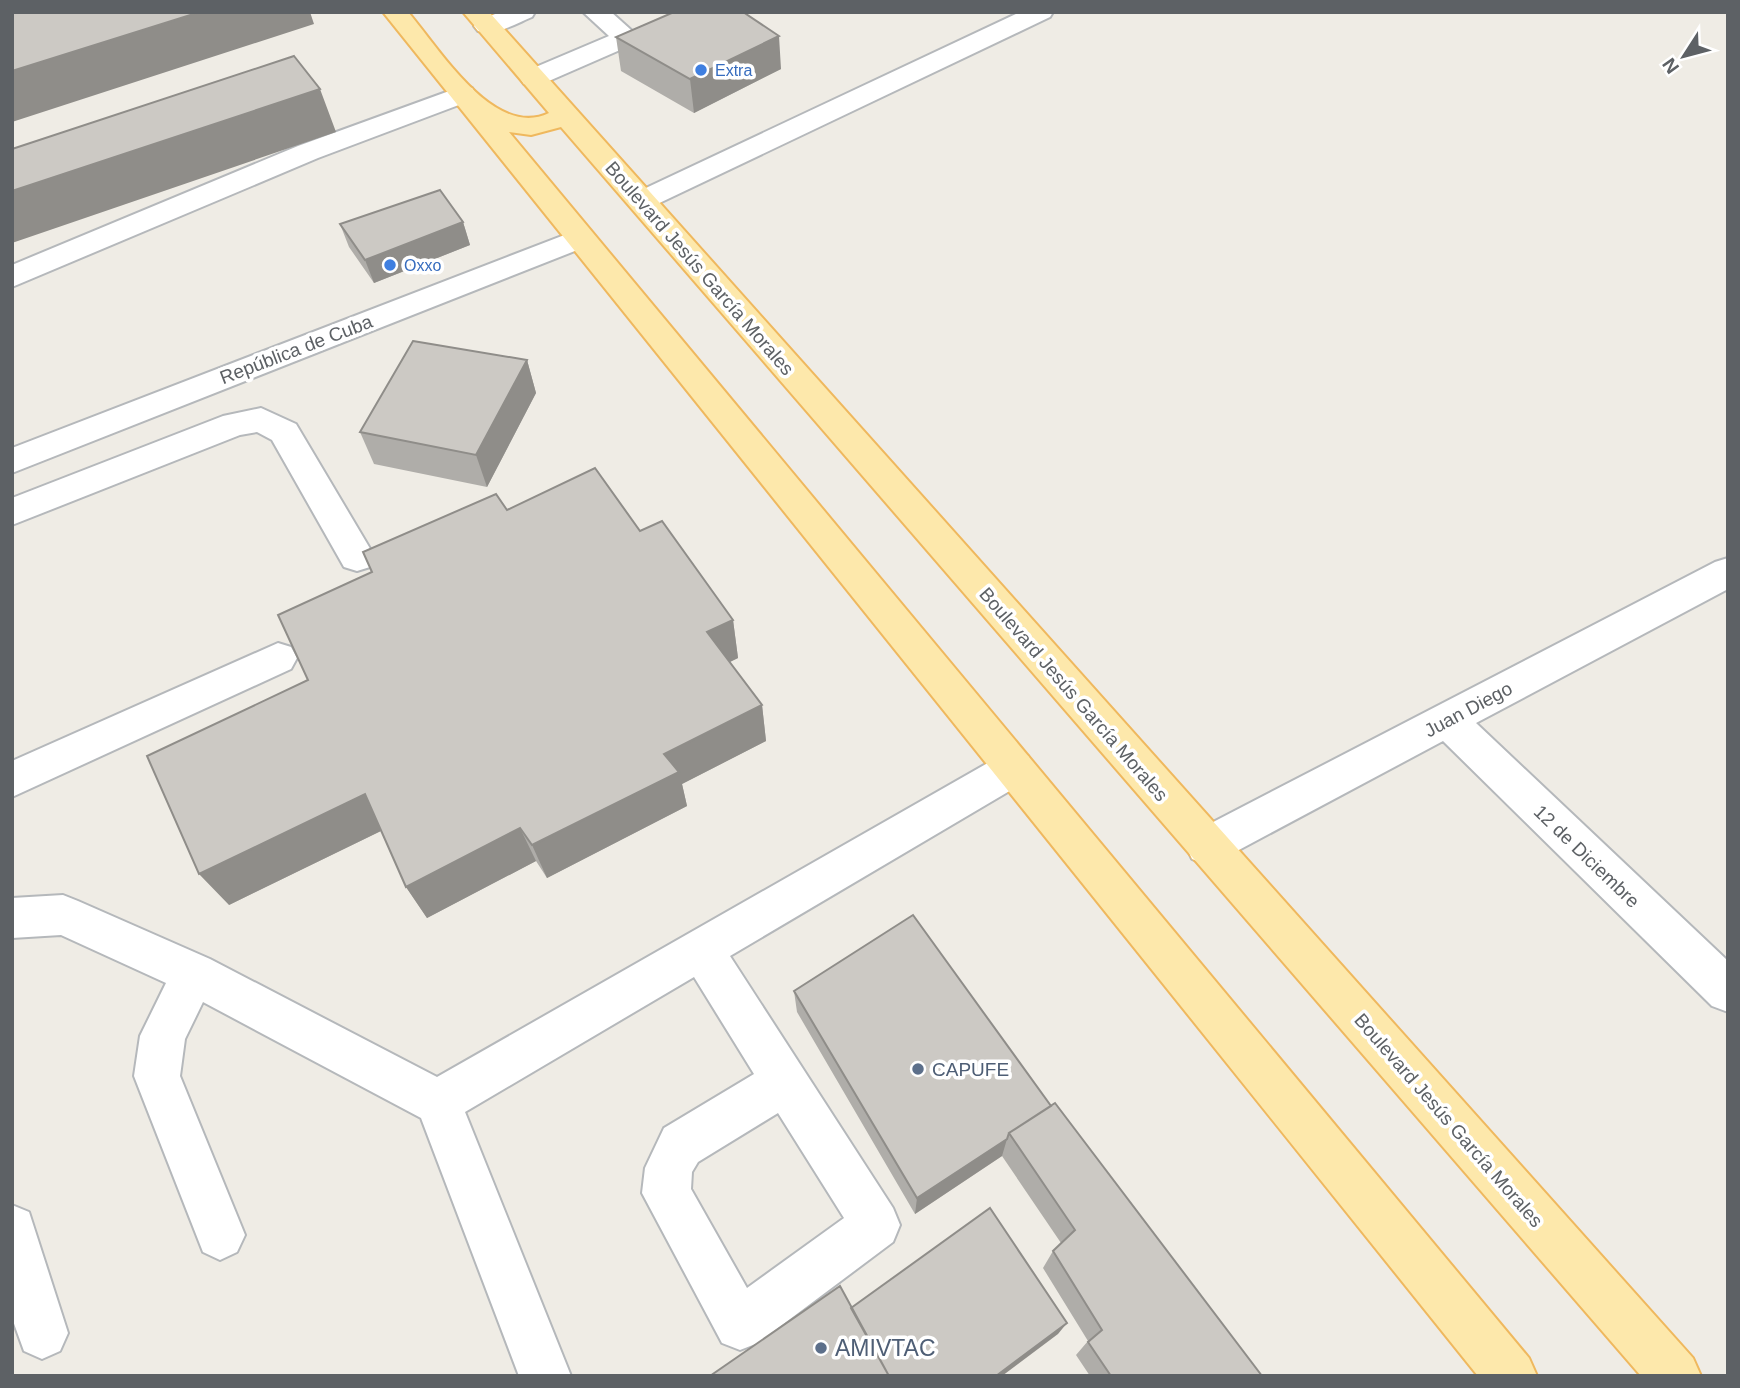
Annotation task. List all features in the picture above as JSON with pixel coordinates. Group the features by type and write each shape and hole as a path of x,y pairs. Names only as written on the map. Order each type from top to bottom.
{"main road":[{"path":"395,12 1511,1376"},
{"name":"Boulevard Jesús García Morales","path":"481,19 1675,1376"},
{"path":"463,94 488,116 508,126 536,126 565,115"}],"street":[{"path":"481,19 523,12"},
{"path":"533,78 638,33 595,12"},
{"path":"641,201 1041,12"},
{"path":"12,277 308,152 463,94"},
{"name":"República de Cuba","path":"12,461 580,238"},
{"path":"12,512 235,424 261,420 284,432 357,557"},
{"name":"Juan Diego","path":"1207,846 1728,572"},
{"path":"12,780 278,658"},
{"name":"12 de Diciembre","path":"1447,720 1728,991"},
{"path":"438,1102 1014,768"},
{"path":"12,918 63,915 194,974 438,1102 545,1376"},
{"path":"700,948 876,1225 740,1325 666,1193 670,1167 681,1145 785,1082"},
{"path":"194,974 163,1036 157,1076 220,1235"},
{"path":"12,1229 42,1333"}],"building":[{"path":"12,12 200,12 12,71"},
{"path":"674,12 743,12 779,36 690,79 616,37"},
{"path":"294,56 320,89 12,191 12,149"},
{"path":"440,190 463,222 365,260 340,224"},
{"path":"413,341 527,360 476,455 360,432"},
{"path":"595,468 640,531 662,521 733,620 707,632 762,705 664,754 679,772 532,845 520,828 406,887 365,794 199,874 147,756 308,680 278,615 372,572 363,552 496,494 507,510"},
{"name":"CAPUFE","path":"913,915 1051,1106 1009,1133 1007,1139 917,1198 794,991"},
{"path":"1055,1103 1262,1376 1111,1376 1088,1342 1102,1330 1053,1251 1075,1230 1009,1133"},
{"path":"990,1208 1067,1323 996,1376 889,1376 851,1308"},
{"name":"AMIVTAC","path":"840,1286 889,1376 710,1376"}],"place":[{"name":"Extra","path":"701,70"},
{"name":"Oxxo","path":"390,265"},
{"name":"CAPUFE","path":"918,1069"},
{"name":"AMIVTAC","path":"821,1348"}]}
